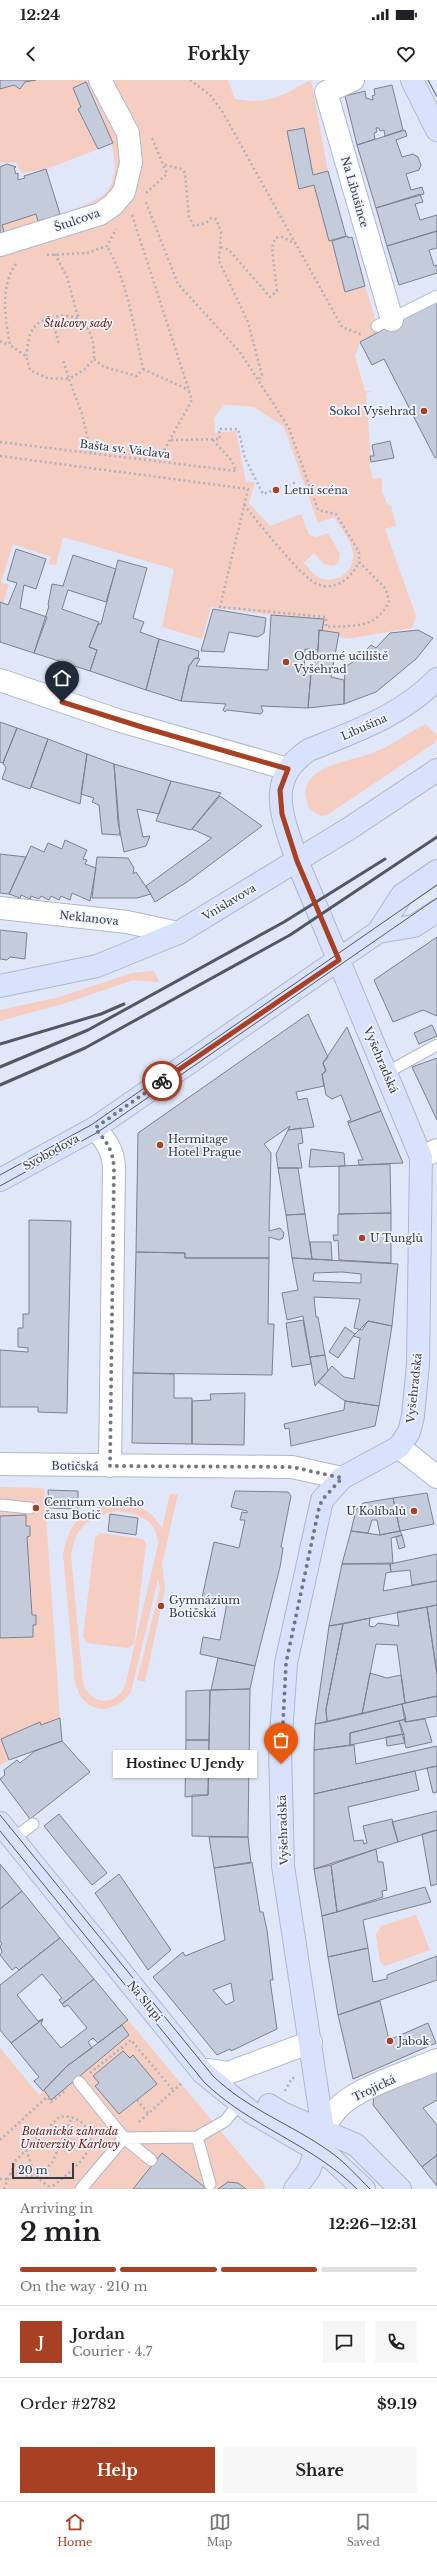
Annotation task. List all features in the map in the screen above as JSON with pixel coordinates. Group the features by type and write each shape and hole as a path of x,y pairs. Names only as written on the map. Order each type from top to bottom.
{"street":[{"name":"Štulcova","path":"0,245 100,214 113,205 124,192 131,162 128,133 100,80"},
{"name":"Na Libušince","path":"353,80 326,92 385,323"},
{"path":"412,80 437,130"},
{"name":"Libušina","path":"288,769 298,757 309,750 390,717 407,706 437,679"},
{"path":"0,680 117,720 288,769"},
{"name":"Vyšehradská","path":"288,769 283,779 280,798 282,814 297,861 386,1073 429,1154 418,1364 413,1416 409,1432 399,1447 342,1478 322,1500 317,1516 286,1663 281,1741 283,1866 311,2042 320,2140"},
{"name":"Vnislavova","path":"0,986 97,966 178,933 297,861 437,770"},
{"name":"Svobodova","path":"0,1180 95,1128 339,960 378,932 402,896 437,871"},
{"name":"Neklanova","path":"0,908 127,922 178,933"},
{"name":"Svobodova","path":"378,932 414,926 437,911"},
{"path":"95,1128 109,1144 113,1155 114,1168 110,1466"},
{"path":"399,1447 437,1477"},
{"name":"Botičská","path":"0,1464 292,1467 342,1478"},
{"name":"Na Slupi","path":"7,1831 213,2082 239,2104 320,2140"},
{"path":"201,2066 228,2073 311,2042"},
{"name":"Trojická","path":"320,2140 331,2115 352,2097 437,2060"},
{"path":"201,2066 282,2113 320,2140 338,2164 364,2189"},
{"path":"296,2189 309,2170 320,2140"},
{"path":"320,2140 363,2150 400,2189"}],"lane":[{"path":"385,323 437,296"},
{"path":"386,1073 437,1045"},
{"path":"0,1505 30,1508"},
{"path":"7,1831 33,1824"},
{"path":"74,2085 124,2138 151,2160"},
{"path":"81,2189 124,2138 197,2137 225,2121 239,2104"},
{"path":"197,2137 210,2184"}],"path":[{"path":"190,80 210,95 222,110 342,327 360,334 385,323"},
{"path":"150,136 165,165 167,174 143,196 178,284 236,347 259,379 289,428 318,510 336,514 360,552 359,562 353,574 342,583 331,586 317,584 302,570 244,505"},
{"path":"165,165 182,169 185,173 189,217 194,226 206,223 211,218 216,219 221,232 219,260 248,322 259,358 262,375 259,379"},
{"path":"124,192 192,400 158,461"},
{"path":"43,255 87,253 107,246 118,227"},
{"path":"221,247 229,250 270,297 277,292 272,248 276,238 282,237 296,244"},
{"path":"107,246 117,265 128,300 143,369"},
{"path":"55,254 66,277 79,318 89,331 95,349 94,359 85,369 69,379 47,378 30,370 26,356 31,330 38,323 51,317 65,315 79,318"},
{"path":"10,345 2,295 9,271 18,261"},
{"path":"51,317 59,344"},
{"path":"0,341 10,345 26,356"},
{"path":"94,359 104,367 137,376 143,369"},
{"path":"63,360 82,414 91,453"},
{"path":"143,369 189,390"},
{"path":"171,440 220,439 219,429 238,429 245,458 263,494 297,482"},
{"name":"Bašta sv. Václava","path":"0,442 236,471 232,461 213,440"},
{"path":"0,456 248,489 220,607 326,617 326,627 369,624 385,611 389,602 386,589 359,562"},
{"path":"0,2140 47,2097 51,2102 130,2040 173,2090"},
{"path":"284,2092 292,2078 299,2077"},
{"path":"124,2138 148,2112 181,2084"},
{"path":"137,2100 148,2112"},
{"path":"4,2189 8,2179 16,2160 59,2117 68,2115 82,2123 89,2131 90,2147 83,2159 51,2188 36,2177 11,2172"},
{"path":"36,2177 52,2163 72,2117"},
{"path":"26,2150 36,2177"},
{"path":"0,2179 8,2179"}],"green space":[{"name":"Štulcovy sady","path":"36,80 228,80 235,99 258,101 283,95 311,80 328,171 313,175 304,128 287,131 299,189 314,185 329,241 332,241 345,292 365,286 379,332 360,342 355,356 365,391 372,391 366,393 371,462 369,463 373,479 382,478 382,492 388,505 391,506 396,526 385,529 416,616 412,628 346,639 339,636 339,632 322,631 324,619 271,615 211,607 202,639 162,627 174,569 63,537 56,565 49,564 51,557 13,544 1,582 9,585 3,603 0,602 0,233 4,231 2,225 36,214 38,221 90,203 104,194 112,183 115,170 114,154 105,122 87,82 73,88 81,107 78,109 98,149 49,168 22,173 16,162 0,163 0,89 14,85 20,89 25,82","holes":["220,404 254,407 284,427 318,523 334,517 348,539 352,548 353,560 348,571 344,575 333,580 326,580 318,577 304,563 314,553 324,564 334,566 338,563 340,554 328,533 317,537 309,535 301,514 270,526 249,503 255,482 246,482 236,431 215,433 214,418 223,406"]},
{"path":"426,724 437,736 436,742 327,815 321,816 310,810 306,795 308,784 314,775 337,764 382,749"},
{"path":"154,971 159,982 133,980 66,1003 0,1021 0,1010 59,997 132,973"},
{"path":"0,1487 44,1488 60,1718 41,1725 39,1722 1,1740 9,1760 0,1765"},
{"path":"170,1494 178,1494 162,1564 165,1589 145,1682 137,1680 160,1589 158,1579 131,1692 124,1700 116,1705 107,1708 91,1706 84,1701 75,1682 63,1554 69,1533 76,1522 91,1510 121,1504 131,1505 148,1512 154,1517 162,1528","holes":["117,1511 139,1516 150,1523 157,1536 158,1544 125,1686 121,1693 115,1698 103,1701 92,1696 83,1684 71,1556 76,1537 85,1524 99,1516"]},
{"path":"101,1533 143,1539 146,1544 134,1644 128,1648 87,1643 83,1637 95,1537"},
{"path":"416,1915 430,1950 385,1966 380,1962 376,1934 381,1926"},
{"name":"Botanická zahrada Univerzity Karlovy","path":"128,2020 264,2183 265,2189 246,2189 238,2183 228,2182 218,2189 207,2189 162,2153 133,2189 0,2189 0,2048 39,2095 67,2066","holes":["123,2051 130,2058 133,2055 157,2084 119,2114 96,2086 99,2083 93,2076"]}],"building":[{"path":"0,80 36,80 25,82 20,89 14,85 0,89"},
{"path":"86,82 113,143 98,149 78,109 81,107 73,88"},
{"path":"392,85 403,130 385,136 384,130 380,131 379,128 376,128 377,132 374,133 375,139 357,145 345,96 365,91 366,98 373,100 372,96 375,95 374,89"},
{"path":"304,128 313,175 328,171 346,236 329,241 314,185 299,189 287,131"},
{"path":"405,130 407,136 396,140 402,157 413,154 418,157 421,165 419,170 406,174 411,190 422,187 424,194 376,208 357,145"},
{"path":"7,164 16,167 14,168 16,174 18,173 18,180 25,178 24,176 46,169 60,214 55,216 55,218 45,221 44,219 38,221 36,214 2,225 4,232 0,233 0,167"},
{"path":"420,194 423,202 415,204 420,220 437,215 437,231 387,246 376,208"},
{"path":"437,231 437,248 429,250 434,266 437,265 437,273 399,285 387,246"},
{"path":"348,236 348,238 352,237 365,286 345,292 332,241"},
{"name":"Sokol Vyšehrad","path":"437,301 437,457 435,458 384,359 372,365 360,342"},
{"path":"390,441 394,458 371,462 370,456 374,456 372,445"},
{"path":"16,549 46,559 36,589 24,585 20,608 47,617 34,653 0,642 0,602 8,605 17,583 7,580"},
{"path":"73,555 116,569 106,602 68,590 62,609 99,622 89,647 97,650 90,671 34,653 49,606 52,584 63,586"},
{"path":"118,560 147,568 133,618 144,622 140,632 159,639 146,690 90,671 97,650 89,647 98,624 101,624"},
{"path":"213,609 266,618 264,633 258,637 229,632 224,652 201,651"},
{"name":"Odborné učiliště Vyšehrad","path":"271,615 324,619 322,631 319,630 318,650 305,649 304,673 311,673 308,708 261,706 263,711 261,714 227,710 225,712 223,710 226,704 181,701 189,666 195,658 200,659 196,666 268,670"},
{"path":"319,630 339,633 331,677 344,680 344,704 308,708 311,673 318,650"},
{"path":"418,630 433,638 416,659 376,692 344,704 345,667 367,653 366,650 371,645 376,648 390,633"},
{"path":"159,639 199,651 198,658 195,658 189,666 181,701 146,690"},
{"path":"0,722 17,728 3,763 0,762"},
{"path":"17,728 48,739 30,789 2,779 6,768 3,763"},
{"path":"48,739 87,754 80,804 31,787"},
{"path":"87,754 114,764 120,835 102,834 99,805 92,802 94,798 81,794"},
{"path":"114,764 171,781 159,814 137,809 143,837 150,836 146,846 124,852 118,822"},
{"path":"171,781 221,793 191,830 156,821"},
{"path":"220,796 262,826 187,882 155,902 146,886 212,838 192,829"},
{"path":"65,840 87,850 83,859 87,860 85,864 96,868 90,901 72,893 70,900 61,896 59,900 51,896 49,900 41,896 39,899 31,896 30,899 21,895 20,898 9,894 31,846 44,852 48,843 62,849"},
{"path":"0,854 26,857 9,894 0,893"},
{"path":"97,857 128,858 134,868 133,874 136,872 151,894 137,898 92,898"},
{"path":"0,930 27,933 25,959 10,957 7,960 0,959"},
{"path":"437,937 437,1016 423,1010 393,1022 374,980"},
{"path":"308,1014 328,1057 323,1063 326,1071 322,1074 324,1086 296,1092 298,1100 307,1098 314,1127 288,1130 290,1126 264,1144 271,1153 269,1231 280,1228 284,1233 283,1238 279,1240 269,1237 269,1258 185,1258 185,1253 136,1252 138,1133"},
{"path":"432,1025 437,1036 419,1044 414,1033"},
{"path":"347,1027 381,1111 348,1123 348,1121 351,1120 341,1095 332,1099 326,1095 322,1074 326,1071 323,1063"},
{"path":"437,1058 437,1120 412,1067"},
{"path":"381,1111 403,1163 359,1165 358,1160 363,1160 348,1123"},
{"path":"301,1128 303,1143 298,1144 302,1168 278,1168 276,1154 288,1130"},
{"path":"311,1149 344,1153 345,1166 309,1167"},
{"path":"390,1164 391,1213 339,1214 339,1166"},
{"path":"278,1168 298,1168 305,1214 286,1215"},
{"name":"U Tunglů","path":"391,1213 391,1263 339,1260 338,1240 334,1241 333,1235 338,1235 338,1214"},
{"path":"305,1214 312,1259 292,1258 286,1215"},
{"path":"29,1220 71,1221 67,1413 38,1412 38,1407 0,1407 0,1350 28,1352 28,1348 18,1347 18,1328 23,1328 23,1314 29,1314"},
{"path":"310,1242 331,1242 332,1260 312,1259"},
{"path":"136,1252 185,1253 185,1258 269,1258 268,1324 274,1324 272,1375 133,1373"},
{"path":"292,1258 398,1264 392,1326 368,1321 362,1330 354,1328 360,1299 314,1297 316,1317 318,1317 325,1355 310,1357 303,1316 287,1320 282,1293 298,1290","holes":["342,1272 361,1274 361,1283 313,1281 314,1273"]},
{"path":"303,1320 311,1364 292,1367 286,1323"},
{"path":"368,1321 392,1326 379,1406 345,1401 318,1382 332,1366 344,1377 354,1379 360,1338 353,1336"},
{"path":"345,1327 355,1334 338,1358 329,1352"},
{"path":"325,1355 328,1371 315,1386 310,1357"},
{"path":"133,1373 174,1374 174,1398 192,1398 192,1444 132,1443"},
{"path":"245,1393 244,1445 192,1444 192,1401 211,1400 210,1394"},
{"path":"345,1401 379,1406 375,1426 291,1446 289,1428 285,1429 284,1424 344,1410"},
{"path":"48,1490 78,1491 78,1509 49,1508"},
{"path":"235,1491 288,1492 291,1496 281,1547 283,1548 280,1567 255,1666 200,1654 203,1637 220,1640 227,1603 202,1598 214,1542 239,1548 245,1520 240,1520 242,1512 247,1513 247,1511 231,1507"},
{"name":"U Kolíbalů","path":"427,1493 434,1524 400,1531 393,1498"},
{"path":"393,1498 400,1531 380,1535 377,1520 372,1520 368,1533 351,1531 356,1510 363,1503"},
{"path":"110,1514 138,1518 136,1535 108,1531"},
{"path":"26,1515 26,1526 30,1526 30,1536 27,1537 32,1615 36,1615 36,1625 33,1625 33,1637 0,1638 0,1516"},
{"path":"351,1531 380,1535 400,1531 402,1535 391,1538 393,1563 342,1564"},
{"path":"402,1535 405,1547 399,1549 396,1537"},
{"path":"437,1554 437,1581 412,1585 410,1570 391,1572 390,1564"},
{"path":"342,1564 390,1564 391,1572 386,1573 383,1591 437,1581 437,1605 329,1626"},
{"path":"437,1605 437,1674 427,1607"},
{"path":"427,1607 437,1674 437,1696 405,1703 397,1645 376,1644 362,1714 327,1722 326,1709 343,1624 370,1618 369,1626 374,1627 378,1623 399,1626 397,1612"},
{"path":"343,1624 326,1709 327,1722 315,1724 329,1626"},
{"path":"218,1658 255,1666 250,1689 211,1690"},
{"path":"370,1673 387,1678 401,1675 405,1703 362,1714"},
{"path":"250,1689 248,1837 192,1836 192,1795 208,1795 210,1690"},
{"path":"210,1690 209,1740 186,1740 186,1691"},
{"path":"437,1696 437,1716 405,1722 402,1704"},
{"path":"402,1704 406,1719 350,1733 350,1745 314,1750 315,1724"},
{"path":"60,1718 62,1741 9,1760 1,1739 40,1722 41,1725"},
{"path":"406,1719 405,1722 425,1719 432,1742 406,1748 399,1721"},
{"path":"399,1721 404,1734 350,1745 350,1733"},
{"path":"404,1734 405,1743 387,1746 386,1737"},
{"path":"186,1740 209,1740 208,1795 185,1797"},
{"path":"62,1741 90,1772 30,1819 0,1779 5,1775 4,1770 17,1760 20,1763 35,1751"},
{"path":"354,1745 356,1764 437,1746 437,1766 314,1794 314,1750"},
{"path":"437,1766 437,1792 433,1793 427,1768"},
{"path":"415,1771 419,1790 348,1807 354,1841 363,1840 364,1844 367,1843 363,1826 392,1819 398,1842 314,1869 314,1794"},
{"path":"437,1811 437,1830 398,1842 392,1822"},
{"path":"59,1814 107,1873 92,1885 44,1826"},
{"path":"437,1830 437,1884 431,1886 422,1834"},
{"path":"209,1837 248,1837 251,1863 214,1868"},
{"path":"376,1849 378,1862 383,1862 387,1890 382,1891 383,1897 337,1912 331,1865"},
{"path":"252,1862 260,1912 263,1912 267,1930 273,1980 270,1980 277,2029 231,2051 230,2049 217,2055 153,1977 183,1952 185,1956 225,1940 214,1868","holes":["231,1983 234,2001 226,2005 213,1990"]},
{"path":"0,1864 22,1891 0,1909"},
{"path":"331,1865 337,1912 322,1916 314,1869"},
{"path":"119,1874 171,1950 148,1970 95,1893"},
{"path":"425,1887 431,1902 363,1920 368,1948 328,1957 322,1916"},
{"path":"22,1891 60,1938 19,1970 16,1967 12,1970 0,1955 2,1952 0,1946 2,1944 0,1941 0,1909"},
{"path":"60,1938 94,1979 62,2004 59,2000 62,1998 42,1974 17,1995 38,2021 43,2019 11,2043 0,2030 0,1985"},
{"path":"368,1948 373,1982 387,1979 387,1975 437,1956 437,1980 338,2015 328,1957"},
{"path":"94,1979 128,2020 98,2043 93,2038 88,2042 92,2048 67,2066 43,2091 34,2081 39,2077 11,2043 43,2019 41,2024 61,2048 87,2028 68,2005 64,2007 62,2004"},
{"name":"Jabok","path":"380,2001 389,2040 428,2023 436,2043 353,2079 338,2015"},
{"path":"122,2025 129,2035 51,2100 44,2090 67,2066"},
{"path":"123,2051 130,2058 133,2055 157,2084 119,2114 95,2086 99,2083 93,2076"},
{"path":"437,2068 437,2100 423,2108 437,2125 437,2155 422,2167 373,2105 374,2096"},
{"path":"162,2153 207,2189 133,2189"},
{"path":"437,2155 437,2186 422,2167"},
{"path":"228,2182 238,2183 246,2189 218,2189"}],"tram line":[{"path":"428,80 437,97"},
{"path":"0,1175 91,1125 437,885"},
{"path":"0,1186 98,1132 437,898"},
{"path":"0,1815 213,2076 240,2098 314,2141 335,2155 346,2164 370,2189"},
{"path":"0,1831 204,2082 222,2098 260,2124 320,2159 357,2189"}],"railway":[{"path":"0,1085 85,1048 290,935 437,837"},
{"path":"0,1067 88,1030 284,922 385,859"},
{"path":"0,1044 101,1014 124,1004"}],"way so far":[{"path":"162,1081 95,1128 109,1144 113,1155 114,1168 110,1466 292,1467 304,1468 342,1478 322,1500 317,1516 316,1529 286,1663 280,1749 281,1764"}],"place":[{"name":"Sokol Vyšehrad","path":"424,411"},
{"name":"Letní scéna","path":"276,490"},
{"name":"Odborné učiliště Vyšehrad","path":"286,662"},
{"name":"Hermitage Hotel Prague","path":"160,1145"},
{"name":"U Tunglů","path":"362,1238"},
{"name":"Centrum volného času Botič","path":"36,1508"},
{"name":"U Kolíbalů","path":"414,1511"},
{"name":"Gymnázium Botičská","path":"161,1606"},
{"name":"Hostinec U Jendy","path":"281,1764"},
{"name":"Jabok","path":"390,2041"}],"route":[{"path":"62,702 216,750 288,769 280,790 282,814 297,861 339,960 162,1081"}]}
